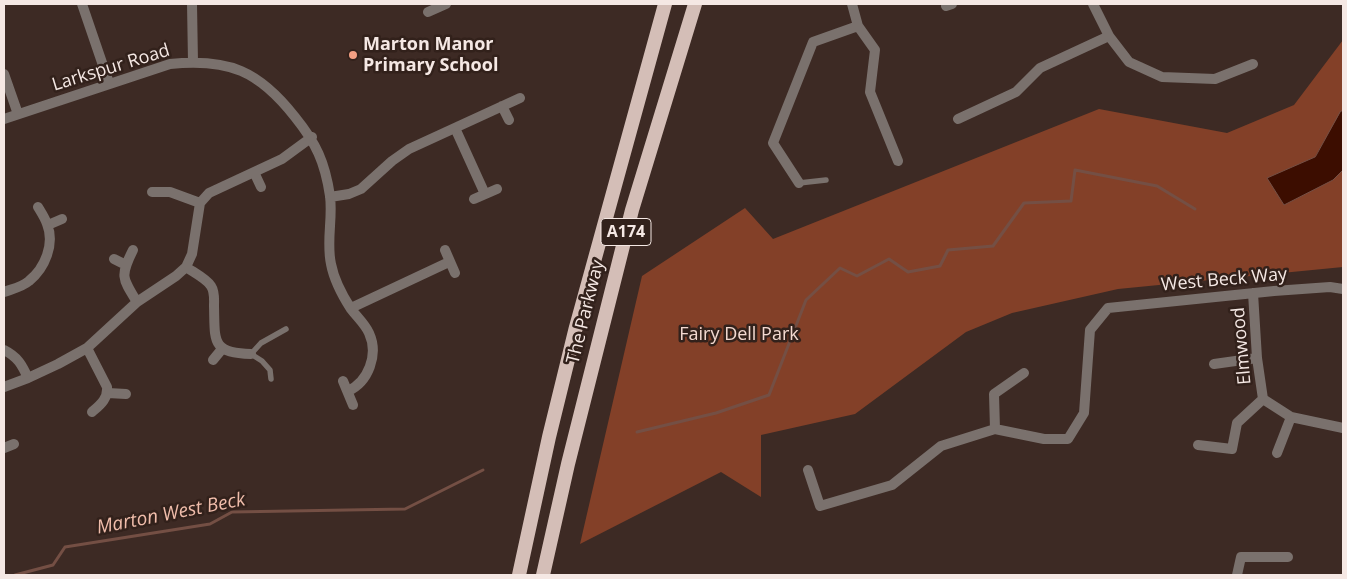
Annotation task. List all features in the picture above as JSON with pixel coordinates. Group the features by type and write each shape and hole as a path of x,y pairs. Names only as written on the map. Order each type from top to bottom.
{"highway":[{"name":"The Parkway","path":"519,575 549,437 576,327 665,4"},
{"name":"The Parkway","path":"543,575 568,464 630,219 694,4"}],"street":[{"path":"82,4 109,83"},
{"path":"192,4 193,62"},
{"path":"428,12 446,4"},
{"path":"852,4 858,26 875,50 870,92 898,161"},
{"path":"1095,4 1108,36 1130,62 1162,77 1215,79 1253,64"},
{"path":"799,183 772,143 813,42 858,26"},
{"path":"958,119 1016,92 1040,68 1108,36"},
{"name":"Larkspur Road","path":"4,119 170,64 193,62 233,68 261,80 283,101 312,137 326,173 330,197 331,222 328,244 331,265 338,286 370,335 372,355 367,374 355,388 348,391"},
{"path":"4,74 18,114"},
{"path":"330,197 349,194 361,189 409,149 520,98"},
{"path":"502,106 509,120"},
{"path":"455,128 485,194"},
{"path":"4,387 28,378 87,348 137,302 176,276 186,267 192,254 200,203 209,193 282,160 312,137"},
{"path":"254,172 261,187"},
{"path":"474,199 497,189"},
{"path":"152,192 170,192 200,203"},
{"path":"4,292 28,282 37,274 46,259 50,241 48,225 38,207"},
{"path":"48,225 62,219"},
{"path":"133,250 126,264 124,277 126,285 137,302"},
{"path":"445,250 455,273"},
{"path":"114,259 126,264"},
{"path":"351,308 449,262"},
{"path":"186,267 211,285 214,294 215,335 222,349 236,354 251,354"},
{"name":"West Beck Way","path":"995,429 1044,439 1068,439 1084,413 1090,330 1108,308 1253,293 1330,287 1343,289"},
{"name":"Elmwood","path":"1253,293 1257,358 1263,399 1291,417 1343,428"},
{"path":"87,348 107,387 108,393 105,400 92,412"},
{"path":"213,360 222,349"},
{"path":"4,350 21,362 28,378"},
{"path":"1214,364 1257,358"},
{"path":"808,470 820,506 892,485 942,446 995,429 994,394 1024,373"},
{"path":"342,381 353,405"},
{"path":"108,393 126,394"},
{"path":"1198,445 1232,449 1237,423 1263,399"},
{"path":"1277,453 1291,417"},
{"path":"1238,575 1241,557 1288,556"}],"lane":[{"path":"799,183 826,180"},
{"path":"271,379 270,370 262,361 251,354 261,343 286,329"}],"green space":[{"name":"Fairy Dell Park","path":"1343,40 1343,267 1118,289 1012,313 966,332 855,414 761,435 761,497 721,472 580,544 642,276 745,208 773,239 1099,109 1227,133 1294,105"}],"shaded area":[{"path":"1341,111 1343,111 1343,170 1333,180 1284,205 1267,178 1315,157"}],"waterway":[{"name":"Marton West Beck","path":"637,432 716,413 769,395 806,300 840,268 857,276 889,259 908,272 940,266 948,250 993,246 1024,203 1071,201 1075,170 1157,186 1195,209"},
{"name":"Marton West Beck","path":"15,575 53,565 65,547 210,524 232,512 405,509 483,470"}],"place":[{"name":"Marton Manor Primary School","path":"353,55"}]}
